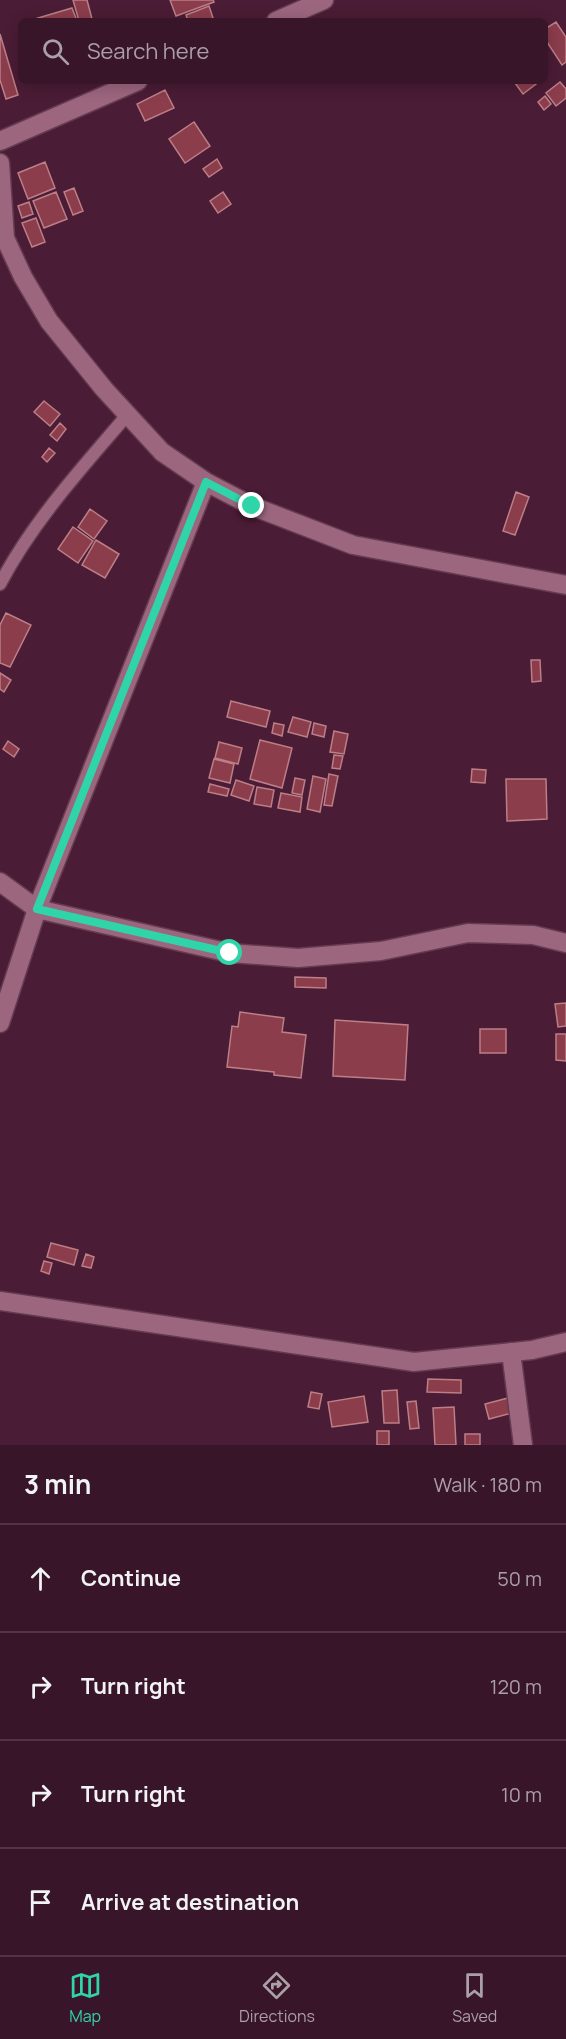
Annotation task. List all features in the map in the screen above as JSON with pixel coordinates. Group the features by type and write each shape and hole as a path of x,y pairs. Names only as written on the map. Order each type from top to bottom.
{"street":[{"path":"283,18 324,0"},
{"path":"0,141 131,84"},
{"path":"0,163 5,238 23,277 49,321 162,452 206,482 252,506 353,546 566,585"},
{"path":"0,1023 37,909 206,482"},
{"path":"0,882 37,909 230,953 298,958 381,951 468,933 533,935 566,943"},
{"path":"0,1301 414,1362 511,1352 566,1342"},
{"path":"511,1352 524,1445"}],"lane":[{"path":"0,584 13,559 56,499 128,414"}],"building":[{"path":"73,0 87,0 92,18 78,18"},
{"path":"170,0 213,0 214,2 176,16"},
{"path":"209,6 213,18 187,18 186,15"},
{"path":"72,8 76,18 38,18"},
{"path":"556,22 566,37 566,62 562,65 548,44 548,27"},
{"path":"0,34 18,95 6,99 0,80"},
{"path":"560,82 566,89 566,98 556,106 546,93"},
{"path":"516,84 536,84 523,94"},
{"path":"165,90 174,108 145,121 137,104"},
{"path":"545,96 551,104 544,110 538,102"},
{"path":"194,122 210,146 185,163 169,139"},
{"path":"217,159 222,168 209,177 203,169"},
{"path":"45,162 55,188 28,199 18,173"},
{"path":"74,188 83,211 73,215 64,192"},
{"path":"56,192 67,219 44,228 33,201"},
{"path":"223,192 231,204 218,213 210,201"},
{"path":"29,202 33,214 22,218 18,206"},
{"path":"36,218 45,242 32,247 22,223"},
{"path":"44,401 60,414 50,426 34,412"},
{"path":"60,423 66,429 57,441 50,435"},
{"path":"49,448 55,453 47,462 42,457"},
{"path":"516,492 529,497 515,535 503,531"},
{"path":"90,509 107,521 94,539 78,527"},
{"path":"73,527 93,541 78,563 58,549"},
{"path":"96,540 119,554 105,578 82,565"},
{"path":"6,613 31,625 10,667 0,663 0,625"},
{"path":"531,660 540,660 541,681 532,682"},
{"path":"0,673 11,680 4,692 0,689"},
{"path":"231,701 270,711 266,727 227,717"},
{"path":"293,717 311,722 307,737 288,732"},
{"path":"274,723 284,725 282,736 272,733"},
{"path":"314,723 326,726 324,737 312,734"},
{"path":"334,731 348,734 344,754 330,752"},
{"path":"260,740 292,748 282,788 250,779"},
{"path":"8,741 19,749 14,757 3,749"},
{"path":"219,742 242,748 238,764 215,758"},
{"path":"334,755 343,756 340,769 332,768"},
{"path":"214,759 234,764 230,783 209,778"},
{"path":"472,769 486,770 485,783 471,782"},
{"path":"329,774 338,776 332,806 324,805"},
{"path":"313,776 326,779 320,812 307,809"},
{"path":"295,778 305,780 302,795 292,793"},
{"path":"506,779 546,779 547,819 507,821"},
{"path":"236,780 254,786 249,801 231,795"},
{"path":"210,784 229,789 227,796 208,792"},
{"path":"257,787 274,790 271,807 254,804"},
{"path":"281,793 302,797 300,812 278,808"},
{"path":"295,977 326,978 326,988 295,987"},
{"path":"566,1003 566,1026 558,1027 555,1004"},
{"path":"240,1012 284,1018 282,1032 306,1035 301,1078 274,1075 274,1072 227,1067 232,1026 238,1027"},
{"path":"335,1020 408,1025 405,1080 333,1076"},
{"path":"480,1029 506,1029 506,1053 480,1053"},
{"path":"556,1034 566,1034 566,1061 556,1060"},
{"path":"51,1243 78,1250 74,1265 47,1257"},
{"path":"86,1254 94,1257 91,1268 82,1266"},
{"path":"44,1261 52,1263 49,1274 41,1271"},
{"path":"428,1379 461,1380 461,1393 427,1392"},
{"path":"397,1390 399,1423 384,1423 382,1391"},
{"path":"311,1392 322,1394 319,1409 308,1407"},
{"path":"364,1396 368,1422 332,1427 328,1402"},
{"path":"508,1398 512,1413 489,1419 485,1404"},
{"path":"416,1401 419,1428 410,1429 407,1402"},
{"path":"454,1407 456,1445 435,1445 433,1408"},
{"path":"377,1431 389,1431 389,1445 377,1445"},
{"path":"465,1434 480,1434 480,1445 465,1445"}],"route":[{"path":"230,953 37,909 206,482 252,506"}]}
